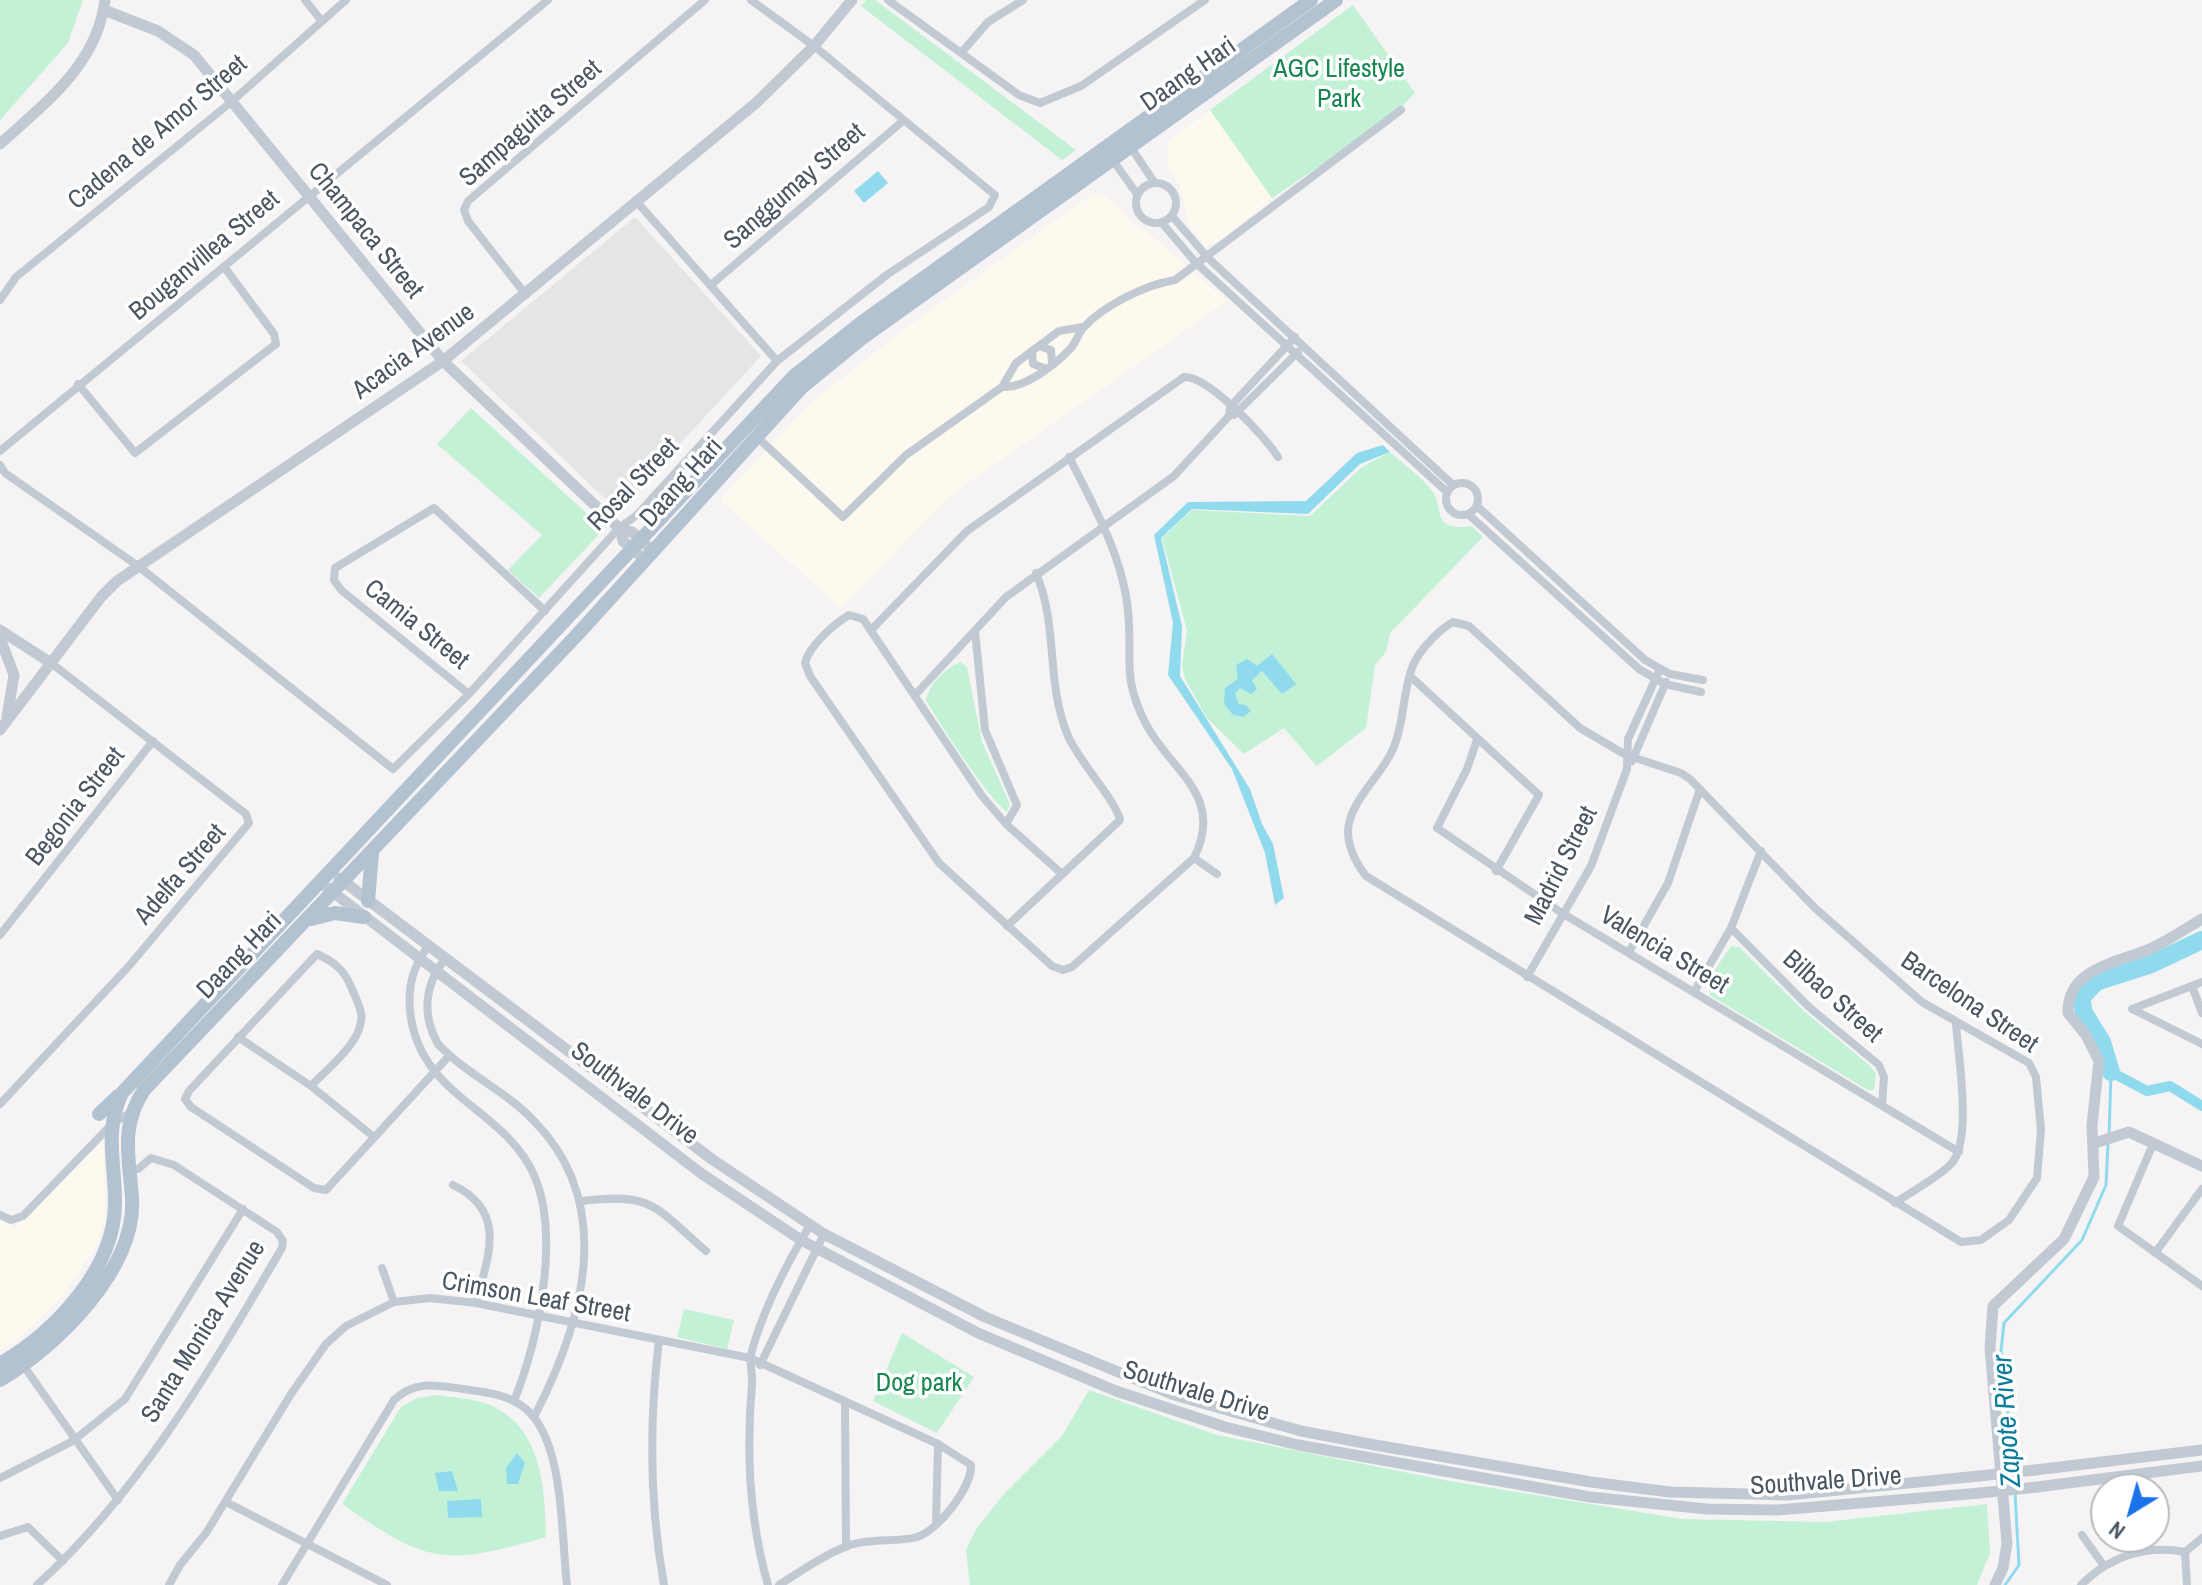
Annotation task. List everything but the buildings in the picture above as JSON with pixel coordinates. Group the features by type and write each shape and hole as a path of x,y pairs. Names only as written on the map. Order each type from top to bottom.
{"main road":[{"name":"Daang Hari","path":"1126,141 1311,0"},
{"name":"Daang Hari","path":"139,1086 628,537 803,368 1126,141 1336,0"},
{"name":"Daang Hari","path":"139,1086 334,893 828,363 1109,153"},
{"path":"368,901 367,880 373,850"},
{"path":"307,921 335,913 364,917"},
{"path":"120,1171 111,1125 114,1109 139,1086"},
{"path":"0,1380 68,1307 91,1277 114,1221 131,1111 139,1086"},
{"path":"99,1114 139,1086"},
{"path":"0,1364 20,1360"}],"street":[{"path":"305,0 321,20"},
{"name":"Cadena de Amor Street","path":"0,300 16,277 230,103 346,0"},
{"name":"Bouganvillea Street","path":"0,451 548,0"},
{"name":"Sampaguita Street","path":"526,295 468,221 464,210 468,201 705,0"},
{"path":"751,0 814,46"},
{"name":"Acacia Avenue","path":"2,728 101,597 138,566 443,361 756,103 814,46 852,0"},
{"path":"888,0 1019,95 1040,103 1081,86 1205,0"},
{"path":"961,53 988,22 1023,0"},
{"path":"0,144 79,67 93,46 104,5"},
{"name":"Champaca Street","path":"104,5 180,43 443,361 649,556"},
{"name":"Rosal Street","path":"138,566 393,769 469,694 545,611 628,537 637,515 777,361 888,274 989,207 995,195 814,46"},
{"path":"757,437 843,517 906,455 1002,387 1016,363 1059,331 1083,327 1135,291 1175,280 1401,110"},
{"name":"Sanggumay Street","path":"712,284 904,120"},
{"path":"1126,141 1154,182 1167,186 1176,196 1172,216 1162,223"},
{"path":"1109,153 1137,194"},
{"path":"1154,182 1144,186 1137,194 1136,207 1143,219 1162,223 1196,263 1450,489"},
{"path":"637,202 777,361"},
{"path":"1172,216 1205,255 1295,337 1450,489 1451,511 1468,514 1620,653 1654,680 1701,692"},
{"path":"78,384 135,453 251,364 276,344 277,339 225,268"},
{"path":"1002,387 1013,388 1025,383 1048,366 1071,348 1083,327"},
{"path":"915,695 1006,597 1174,476 1233,412 1295,337"},
{"path":"1233,412 1304,346"},
{"path":"1036,349 1033,364 1048,366"},
{"path":"1036,349 1051,350 1048,366"},
{"path":"871,630 967,531 1184,377 1202,381 1278,457"},
{"path":"1062,874 1006,824 982,796 871,630 857,615 849,615 810,652 806,669 923,844 956,882 1052,966 1068,969 1194,858 1202,842 1202,804 1195,789 1148,728 1136,704 1127,671 1128,611 1103,526 1069,457"},
{"path":"0,465 5,473 138,566"},
{"path":"1450,489 1460,483 1473,487 1478,493 1477,506 1468,514"},
{"path":"1477,506 1660,669 1703,680"},
{"name":"Camia Street","path":"469,694 341,590 334,580 335,568 434,508 545,611"},
{"path":"1007,926 1120,820 1116,808 1079,759 1057,707 1052,679 1051,619 1036,573"},
{"name":"Barcelona Street","path":"1461,623 1580,728 1630,756 1681,773 1886,973 1956,1024 2024,1060 2034,1069 2041,1130 2037,1178 2009,1220 1971,1243 1961,1242 1380,887 1356,863 1348,830 1352,816 1393,750 1401,728 1410,676 1419,654 1446,626 1461,623"},
{"path":"0,630 51,663"},
{"path":"975,631 985,730 1017,805 1006,824"},
{"path":"0,638 14,675 2,728"},
{"name":"Adelfa Street","path":"0,1104 129,966 247,828 246,814 51,663"},
{"name":"Madrid Street","path":"1630,756 1628,739 1660,669"},
{"name":"Madrid Street","path":"1527,977 1591,866 1630,756 1670,674"},
{"path":"1410,676 1539,795 1496,871"},
{"name":"Valencia Street","path":"1477,740 1467,769 1437,828 1562,913 1959,1152"},
{"name":"Begonia Street","path":"0,935 153,741"},
{"path":"1629,952 1668,883 1700,789"},
{"path":"1694,992 1731,928 1761,851"},
{"path":"1194,858 1217,874"},
{"name":"Southvale Drive","path":"332,872 427,948 713,1160 824,1234 973,1311 1174,1395 1301,1431 1591,1482 1708,1495 1788,1495 2202,1450"},
{"name":"Southvale Drive","path":"321,883 702,1174 801,1240 929,1309 1070,1373 1170,1411 1298,1445 1514,1485 1707,1509 1784,1510 1980,1493 2202,1466"},
{"path":"1995,1585 2003,1568 2007,1543 1990,1348 1993,1306 2064,1239 2094,1177 2098,1140 2092,1125 2099,1061 2086,1035 2068,1013 2070,993 2088,973 2154,947 2202,919"},
{"name":"Bilbao Street","path":"1731,928 1809,1007 1879,1065 1884,1077 1882,1105"},
{"path":"427,948 418,959 410,987 411,1018 421,1054 435,1074 518,1151 534,1174 546,1232 537,1316 514,1401"},
{"path":"311,1086 356,1037 361,1024 361,1014 347,976 332,961 317,954 189,1091 185,1099 191,1107 321,1191 326,1190 449,1056"},
{"path":"444,960 435,972 428,993 431,1032 449,1056 515,1104 547,1134 564,1156 582,1201 586,1254 571,1323 561,1358 534,1417"},
{"path":"2202,982 2132,1009 2202,1044"},
{"path":"2192,986 2202,1013"},
{"path":"1895,1203 1951,1164 1959,1152 1961,1113 1956,1024"},
{"path":"238,1037 311,1086 374,1137"},
{"path":"114,1109 131,1111"},
{"path":"0,1215 11,1220 23,1216 111,1125 131,1111"},
{"path":"2098,1140 2129,1132 2202,1166"},
{"path":"2153,1144 2118,1226 2201,1285"},
{"name":"Santa Monica Avenue","path":"37,1585 118,1500 162,1440 282,1248 281,1236 163,1160 148,1159 138,1169 120,1171"},
{"path":"453,1185 482,1206 489,1221 490,1239 476,1303"},
{"path":"2155,1253 2202,1189"},
{"path":"582,1201 625,1197 641,1200 655,1207 706,1251"},
{"path":"0,1478 73,1441 112,1412 138,1383 243,1209"},
{"path":"768,1585 753,1524 750,1487 748,1430 753,1371 750,1358 772,1297 810,1225"},
{"path":"753,1371 763,1362 824,1234"},
{"path":"382,1268 394,1302"},
{"name":"Crimson Leaf Street","path":"169,1585 226,1502 326,1344 346,1326 394,1302 430,1298 476,1303 763,1362 965,1459 971,1465 971,1474 963,1493 936,1524"},
{"path":"659,1340 650,1447 653,1525 664,1585"},
{"path":"20,1360 73,1441 118,1500"},
{"path":"282,1585 382,1419 404,1391 427,1384 495,1393 514,1401 534,1417 552,1453 567,1585"},
{"path":"845,1403 846,1547"},
{"path":"779,1585 846,1547 883,1538 918,1537 936,1524 938,1444"},
{"path":"226,1502 387,1585"},
{"path":"0,1536 28,1527 63,1561"},
{"path":"2082,1535 2104,1566"},
{"path":"2081,1585 2104,1566 2146,1550 2185,1552 2202,1538"},
{"path":"2185,1552 2187,1585"}],"shaded area":[{"path":"1210,110 1272,198 1222,239 1206,247 1188,223 1181,190 1167,165 1168,141"},
{"path":"1092,194 1102,195 1119,207 1132,224 1147,232 1227,301 947,498 841,608 720,500 809,404 911,324"},
{"path":"635,217 761,356 618,511 461,361"},
{"path":"104,1140 105,1220 96,1247 60,1299 16,1341 0,1351 0,1215 15,1228"}],"green space":[{"path":"0,0 83,0 68,43 0,120"},
{"path":"866,0 875,0 1076,150 1062,160 861,6"},
{"name":"AGC Lifestyle Park","path":"1353,5 1415,93 1393,116 1272,198 1210,110"},
{"path":"471,408 604,529 539,598 508,570 542,535 437,444"},
{"path":"1390,452 1432,491 1444,522 1458,527 1471,526 1483,537 1390,633 1386,652 1375,665 1366,728 1317,766 1284,728 1244,754 1207,718 1185,679 1182,665 1187,631 1162,538 1192,510 1310,516 1362,467"},
{"path":"961,662 967,667 982,742 1010,804 1007,811 978,779 926,700 939,677"},
{"path":"1731,946 1739,947 1805,1012 1869,1065 1876,1074 1874,1090 1868,1090 1711,996 1706,983"},
{"path":"684,1309 734,1320 727,1349 677,1337"},
{"name":"Dog park","path":"902,1333 974,1377 937,1433 873,1401"},
{"path":"1089,1390 1217,1435 1449,1481 1683,1519 1825,1522 1987,1504 1990,1553 1977,1585 970,1585 966,1550 976,1529 1003,1495 1062,1436"},
{"path":"438,1395 487,1404 519,1427 530,1442 537,1460 544,1498 546,1537 484,1553 439,1554 396,1539 342,1504 401,1407 417,1398"}],"water":[{"path":"878,171 888,183 864,203 854,191"},
{"path":"1383,445 1390,452 1360,464 1308,514 1192,509 1161,538 1182,626 1180,676 1250,789 1262,824 1273,844 1284,898 1275,905 1265,853 1232,769 1168,675 1173,623 1154,535 1188,502 1306,501 1357,453"},
{"path":"1272,654 1296,684 1282,694 1262,671 1252,680 1257,689 1251,694 1240,688 1235,693 1239,704 1246,705 1251,711 1243,717 1233,715 1224,704 1225,688 1238,679 1236,665 1247,659 1257,666"},
{"path":"517,1453 525,1463 518,1484 507,1484 506,1468"},
{"path":"452,1471 458,1491 439,1491 435,1473"},
{"path":"481,1499 482,1517 448,1518 447,1501"}],"waterway":[{"name":"Zapote River","path":"2111,1072 2102,1042 2084,1013 2081,998 2096,982 2149,965 2202,940"},
{"name":"Zapote River","path":"2109,1137 2111,1072"},
{"path":"2111,1072 2147,1091 2170,1086 2202,1106"},
{"name":"Zapote River","path":"2014,1467 2001,1351 2004,1323 2082,1240 2106,1185 2108,1144"},
{"name":"Zapote River","path":"2005,1585 2019,1565 2014,1475"}]}
